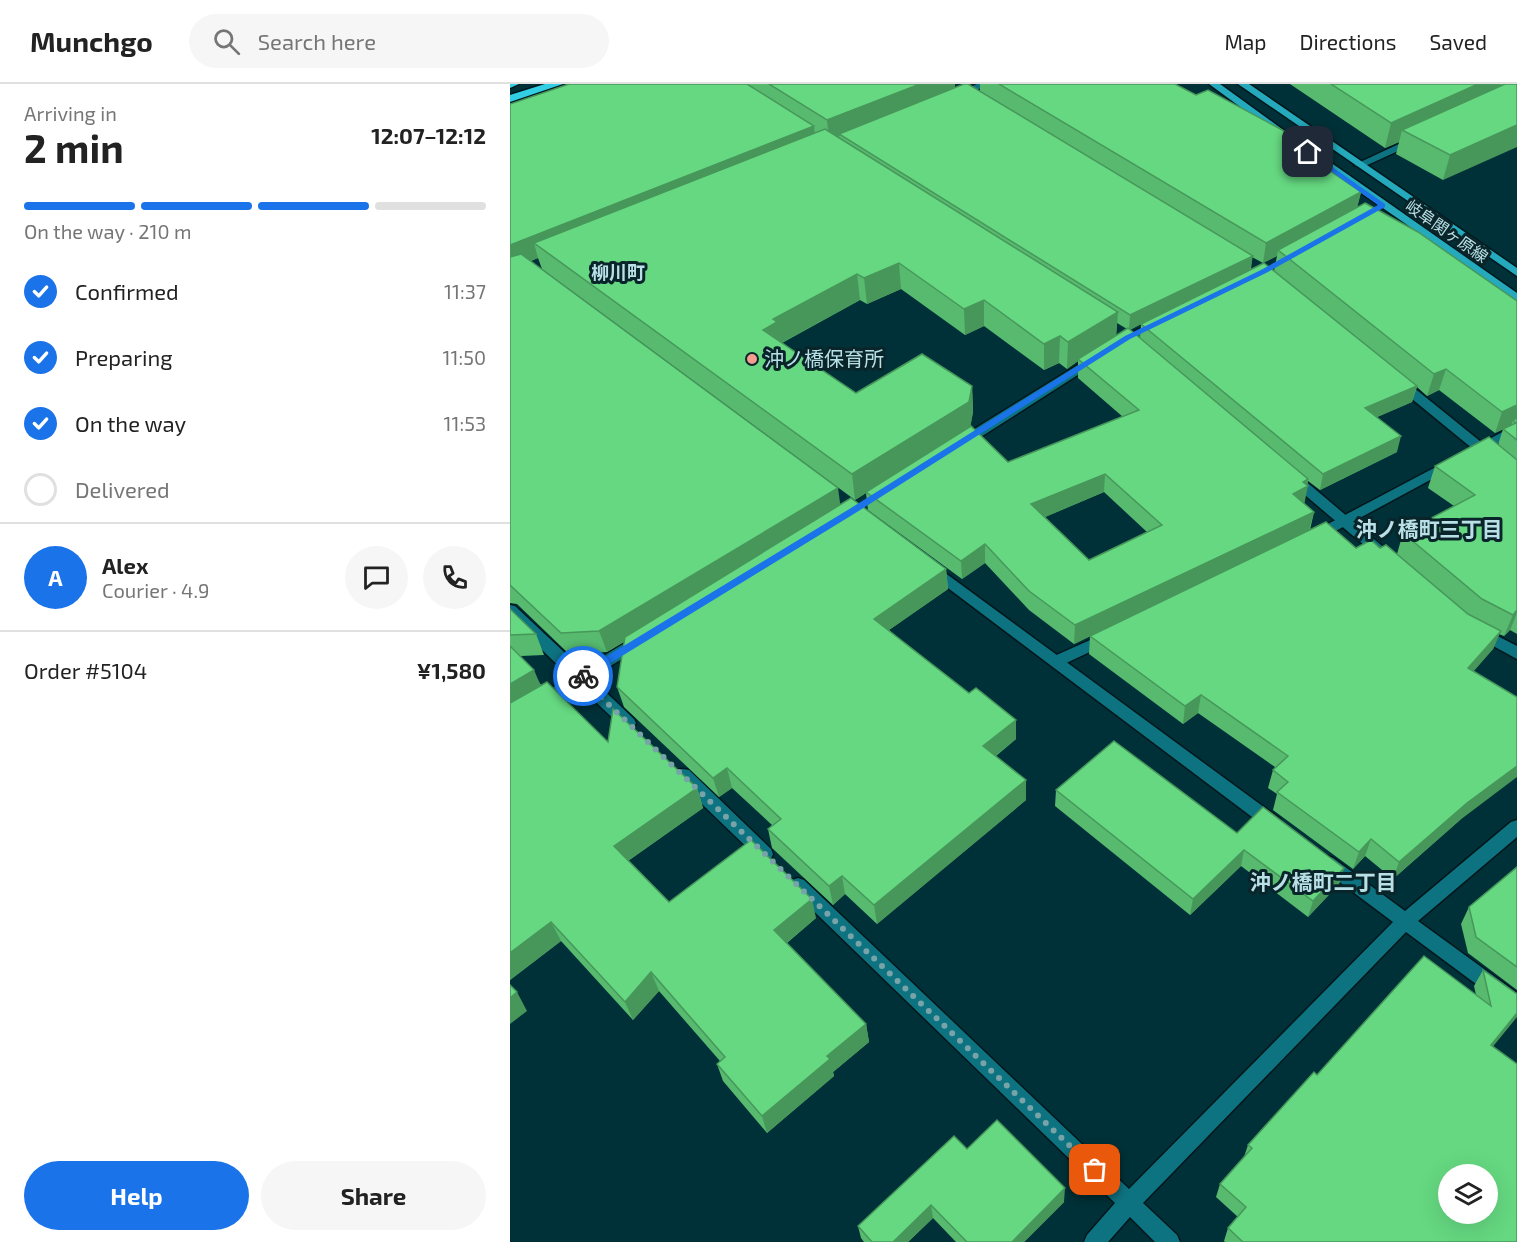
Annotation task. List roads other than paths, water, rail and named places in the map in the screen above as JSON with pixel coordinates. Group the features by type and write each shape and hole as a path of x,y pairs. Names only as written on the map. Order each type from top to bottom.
{"highway":[{"path":"510,99 556,84"}],"main road":[{"name":"岐阜関ヶ原線","path":"1214,84 1294,141 1378,208 1517,298"},
{"name":"岐阜関ヶ原線","path":"1243,84 1517,273"}],"street":[{"path":"955,84 972,94"},
{"path":"946,100 972,94 986,84"},
{"path":"1359,165 1422,136"},
{"path":"945,453 1127,338 1170,317"},
{"path":"1390,374 1517,478"},
{"path":"1302,542 1517,428"},
{"path":"1281,468 1389,559"},
{"path":"919,558 1292,837"},
{"path":"510,610 640,735"},
{"path":"1468,626 1517,653"},
{"path":"1058,661 1121,630"},
{"path":"510,721 651,634"},
{"path":"666,759 1170,1242"},
{"path":"1095,1242 1129,1203 1404,922 1517,828"},
{"path":"1310,851 1517,1005"}],"place":[{"name":"沖ノ橋保育所","path":"752,359"}],"district":[{"name":"柳川町","path":"618,273"},
{"name":"沖ノ橋町三丁目","path":"1429,530"},
{"name":"沖ノ橋町二丁目","path":"1323,883"}]}
